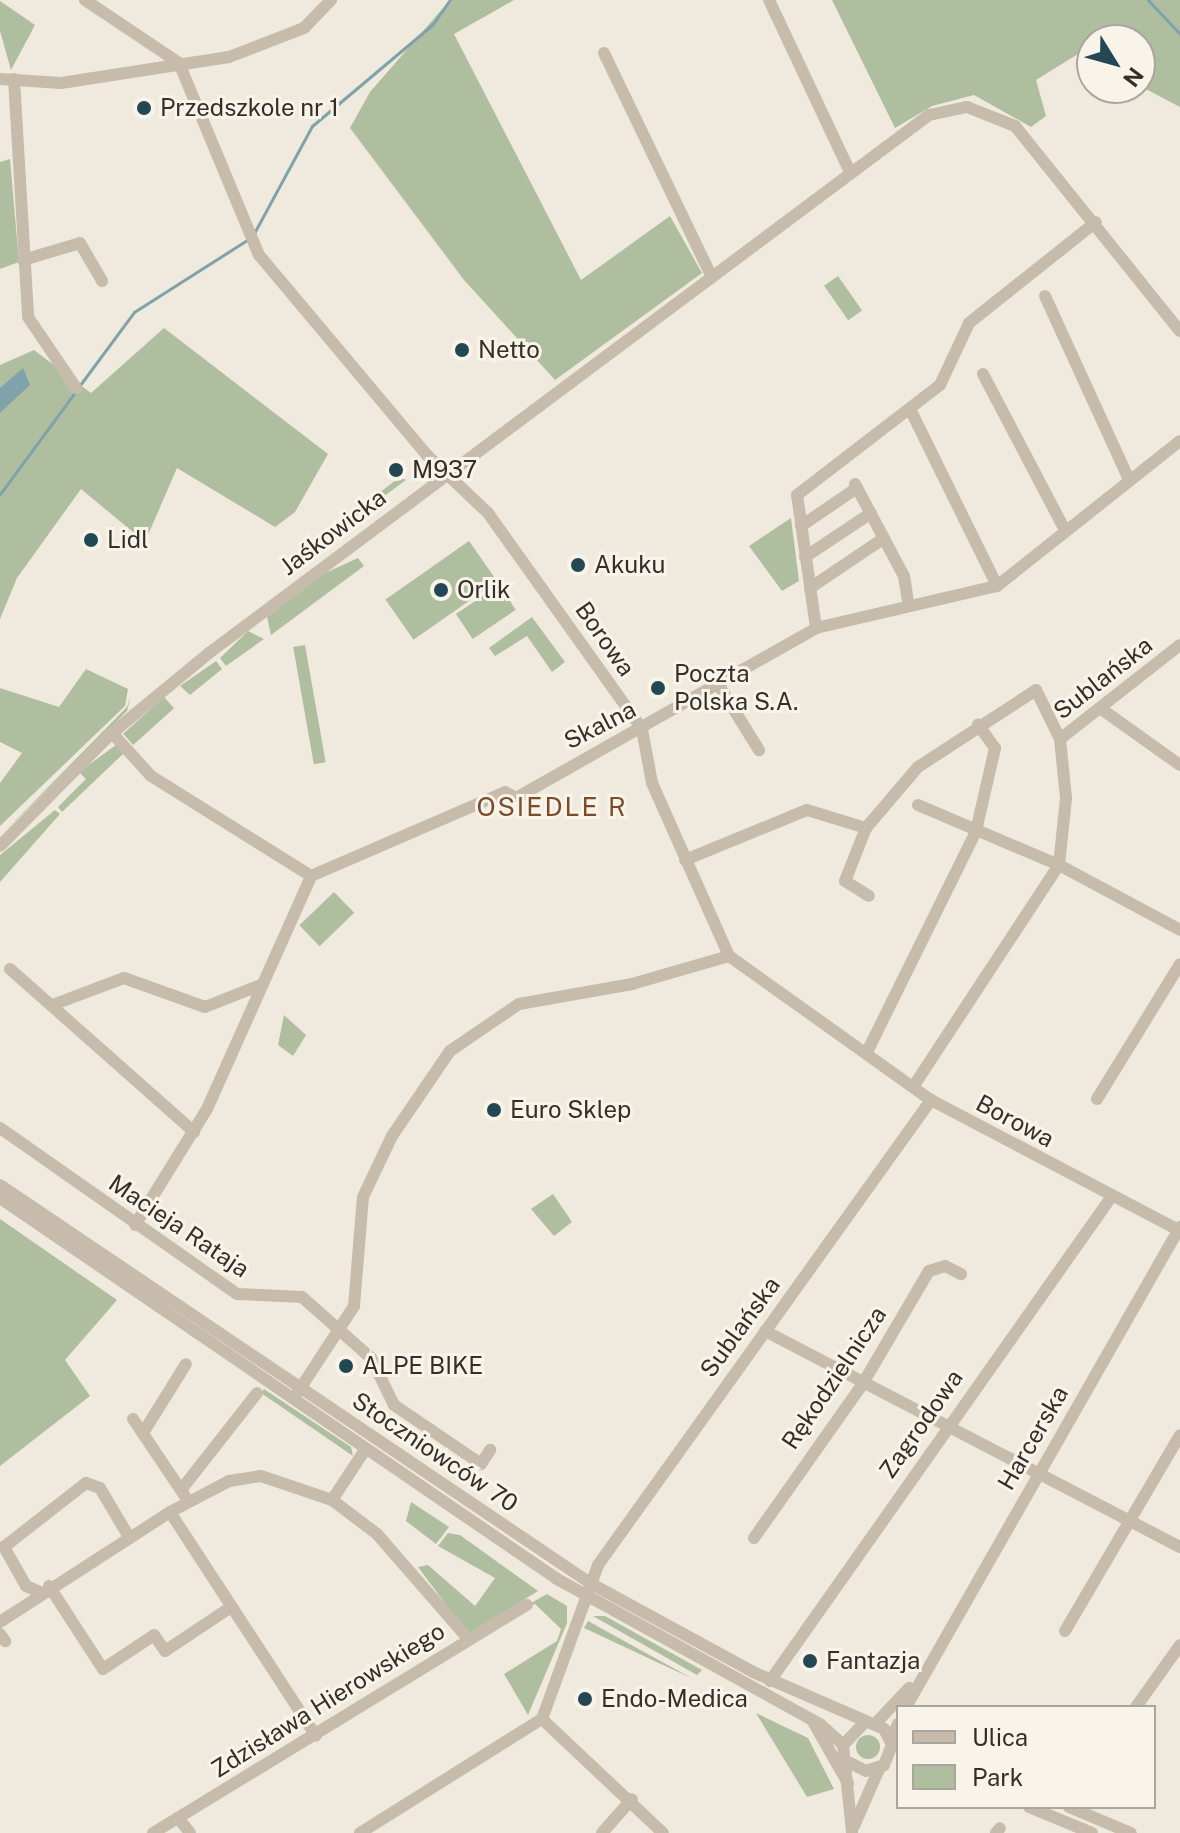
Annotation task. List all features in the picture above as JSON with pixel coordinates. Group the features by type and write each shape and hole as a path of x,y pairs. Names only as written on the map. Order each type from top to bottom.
{"street":[{"path":"85,0 179,63"},
{"path":"0,79 61,83 229,57 304,28 331,0"},
{"path":"769,0 850,172"},
{"path":"604,53 712,277"},
{"name":"Borowa","path":"179,63 248,238 447,475 488,513 642,729 652,783 729,956 931,1100 1179,1229"},
{"path":"14,79 23,260 31,325 76,388"},
{"name":"Jaśkowicka","path":"0,846 112,733 447,475 929,115 986,110 1015,126 1096,222"},
{"path":"816,628 797,495 911,411 940,385 975,317 1096,222 1180,331"},
{"path":"23,260 80,243 102,281"},
{"path":"1045,296 1128,477"},
{"path":"983,374 1065,530"},
{"path":"911,411 997,586"},
{"name":"Skalna","path":"311,876 505,792 516,798 816,628 997,586 1128,477 1180,441"},
{"path":"801,526 856,486 904,576 913,605"},
{"path":"805,557 871,513"},
{"path":"810,588 884,538"},
{"name":"Sublańska","path":"913,1087 1059,865 1066,798 1060,739 1180,645"},
{"path":"718,684 759,750"},
{"path":"869,896 845,881 866,828 918,767 1036,690 1060,739"},
{"path":"1100,708 1180,765"},
{"path":"867,1052 976,831 995,748 978,725"},
{"path":"112,733 151,776 295,858 311,876 258,986 194,1132 135,1225"},
{"path":"918,805 1059,865 1180,930"},
{"path":"685,860 807,810 866,828"},
{"path":"292,1401 344,1328 357,1295 363,1197 392,1136 450,1051 519,1004 632,984 729,956"},
{"path":"1097,1099 1180,964"},
{"path":"10,969 55,1004 194,1132"},
{"path":"55,1004 124,978 201,1007 258,986"},
{"name":"Sublańska","path":"542,1719 590,1583 931,1100"},
{"name":"Macieja Rataja","path":"0,1128 237,1294 297,1295 344,1328 371,1358 394,1405 481,1464 490,1450"},
{"name":"Stoczniowców 70","path":"0,1185 590,1583 770,1681 870,1723 894,1740"},
{"name":"Zagrodowa","path":"770,1681 946,1427 1112,1196"},
{"name":"Stoczniowców 70","path":"0,1198 292,1401 584,1596 812,1720 843,1745"},
{"name":"Harcerska","path":"907,1705 924,1670 1179,1229"},
{"name":"Rękodzielnicza","path":"754,1538 862,1385 929,1271 945,1266 961,1274"},
{"path":"765,1331 862,1385 1180,1547"},
{"path":"143,1433 186,1364"},
{"path":"181,1490 257,1393"},
{"path":"133,1419 189,1502"},
{"path":"1065,1631 1134,1521 1180,1435"},
{"path":"332,1500 365,1450"},
{"path":"0,1622 44,1589 170,1512 245,1476 279,1478 332,1500 385,1540 469,1640"},
{"path":"129,1537 100,1488 86,1483 5,1544 26,1586 44,1589 103,1669 154,1635 165,1651 231,1607"},
{"path":"170,1512 316,1736"},
{"name":"Zdzisława Hierowskiego","path":"153,1833 527,1605"},
{"path":"1137,1705 1180,1645"},
{"name":"Harcerska","path":"843,1745 924,1670"},
{"path":"360,1833 542,1719 632,1799 663,1833"},
{"path":"812,1720 851,1790"},
{"path":"855,1833 888,1763 894,1740"},
{"path":"843,1745 850,1763 855,1833"},
{"path":"850,1763 888,1763"},
{"path":"602,1833 632,1799"},
{"path":"1034,1809 1092,1833"},
{"path":"1074,1809 1131,1833"},
{"path":"178,1818 190,1833"}],"green space":[{"path":"450,0 514,0 454,34 581,280 670,216 702,273 555,380 464,280 350,128 370,92"},
{"path":"832,0 1180,0 1180,107 1156,94 1156,24 1076,24 1076,55 1036,80 1046,116 1031,127 974,95 932,106 895,128"},
{"path":"0,1 35,25 11,70 0,31"},
{"path":"10,159 19,262 0,269 0,162"},
{"path":"838,276 862,310 848,320 824,286"},
{"path":"164,328 328,454 295,512 275,527 177,468 145,542 81,489 17,578 0,619 0,365 34,350 91,393"},
{"path":"400,477 406,480 289,566 287,563"},
{"path":"791,518 799,581 782,591 749,546"},
{"name":"Orlik","path":"469,541 497,581 414,640 385,600"},
{"path":"358,558 364,566 271,635 267,617 323,574"},
{"path":"499,585 516,610 473,639 456,614"},
{"path":"532,617 565,662 552,672 527,636 495,656 489,648"},
{"path":"248,631 264,639 226,666 220,658"},
{"path":"305,645 326,762 314,764 293,647"},
{"path":"216,661 222,669 190,695 180,686"},
{"path":"86,669 128,689 125,706 0,826 0,783 22,753 0,742 0,688 59,707"},
{"path":"131,695 127,711 0,836 127,707"},
{"path":"164,697 174,708 133,745 123,734"},
{"path":"116,745 124,753 62,812 58,807 86,779 79,772"},
{"path":"55,810 60,814 0,882 0,855"},
{"path":"334,892 354,913 320,946 299,925"},
{"path":"284,1015 306,1035 293,1056 278,1045"},
{"path":"553,1194 572,1222 554,1236 531,1209"},
{"path":"0,1219 117,1300 65,1360 90,1396 0,1466"},
{"path":"264,1389 351,1447 353,1456 261,1393"},
{"path":"411,1502 449,1527 436,1544 406,1521"},
{"path":"448,1533 460,1535 538,1591 468,1634 418,1567 428,1565 475,1606 495,1578 438,1546"},
{"path":"547,1594 567,1606 567,1623 528,1715 504,1674 557,1641 561,1629 535,1604 517,1611"},
{"path":"593,1616 605,1616 702,1670 697,1675"},
{"path":"588,1621 693,1679 584,1628"},
{"path":"756,1713 808,1738 834,1789 807,1797"},
{"path":"868,1735 877,1738 880,1747 877,1756 868,1759 859,1756 856,1747 859,1738"}],"water":[{"path":"23,368 30,385 0,413 0,388"}],"waterway":[{"path":"253,235 312,126 433,24 450,0"},
{"path":"1148,0 1180,34"},
{"path":"80,385 134,312 247,240"},
{"path":"0,494 76,391"}],"place":[{"name":"Przedszkole nr 1","path":"144,108"},
{"name":"Netto","path":"462,350"},
{"name":"M937","path":"396,470"},
{"name":"Lidl","path":"91,540"},
{"name":"Akuku","path":"578,565"},
{"name":"Orlik","path":"441,590"},
{"name":"Poczta Polska S.A.","path":"658,688"},
{"name":"Euro Sklep","path":"494,1110"},
{"name":"ALPE BIKE","path":"346,1366"},
{"name":"Fantazja","path":"810,1661"},
{"name":"Endo-Medica","path":"585,1699"}],"district":[{"name":"OSIEDLE R","path":"552,807"}]}
